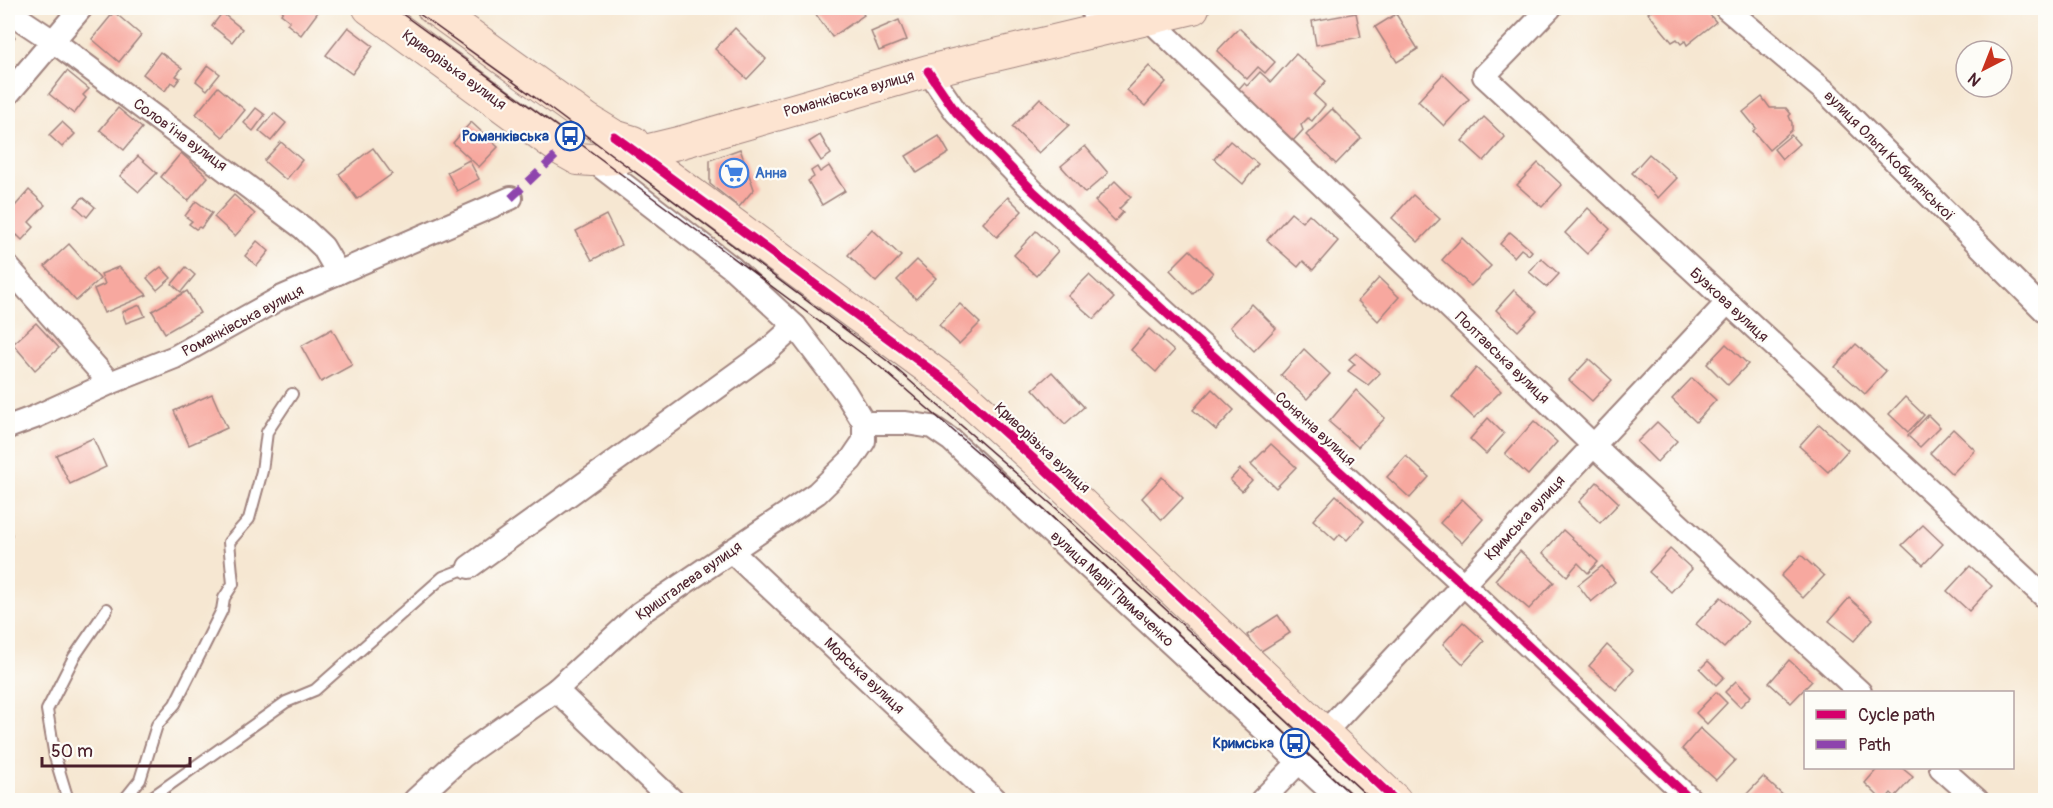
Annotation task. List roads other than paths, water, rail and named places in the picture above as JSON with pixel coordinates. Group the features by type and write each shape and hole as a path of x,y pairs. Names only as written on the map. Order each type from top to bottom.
{"main road":[{"name":"Криворізька вулиця","path":"369,8 562,150 579,159 616,158 626,144"},
{"name":"Романківська вулиця","path":"682,142 928,71 1095,18 1149,19 1193,8"},
{"name":"Криворізька вулиця","path":"438,9 588,120 626,144 954,387 1043,468 1395,801"},
{"name":"Криворізька вулиця","path":"626,144 682,142"}],"street":[{"path":"8,93 81,8"},
{"name":"Бузкова вулиця","path":"1550,8 1484,76 2046,598"},
{"name":"вулиця Ольги Кобилянської","path":"1726,8 1827,93 2046,312"},
{"name":"Соловʼїна вулиця","path":"8,11 53,41 303,228 323,247 339,273"},
{"name":"Полтавська вулиця","path":"1149,19 1594,446 1858,691"},
{"name":"Сонячна вулиця","path":"928,71 956,112 1033,191 1463,584 1691,801"},
{"path":"592,160 732,268 795,326 845,392 864,423"},
{"name":"Романківська вулиця","path":"8,427 175,357 280,298 511,198"},
{"path":"8,267 110,383"},
{"name":"Кримська вулиця","path":"1324,733 1727,303"},
{"path":"469,567 765,353 795,326"},
{"name":"Кришталева вулиця","path":"415,801 463,756 556,690 640,613 818,493 851,460 864,441 864,423"},
{"name":"вулиця Марії Примаченко","path":"864,423 906,423 932,427 951,440 1340,801"},
{"name":"Морська вулиця","path":"731,552 996,801"},
{"path":"556,690 672,801"},
{"path":"1263,801 1299,762"},
{"path":"1942,769 1977,801"}],"lane":[{"path":"124,801 140,780 157,725 175,704 222,610 224,598 233,584 229,542 249,519 262,471 267,432 292,394"},
{"path":"148,801 286,702 315,690 443,577 469,567"},
{"path":"68,801 55,757 47,710 74,657 107,609"}],"tram line":[{"path":"394,8 880,367 1051,516 1357,800"},
{"path":"411,8 544,104 886,360 1057,509 1372,800"}],"place":[{"name":"Романківська","path":"570,136"},
{"name":"Анна","path":"734,173"},
{"name":"Кримська","path":"1295,743"}]}
